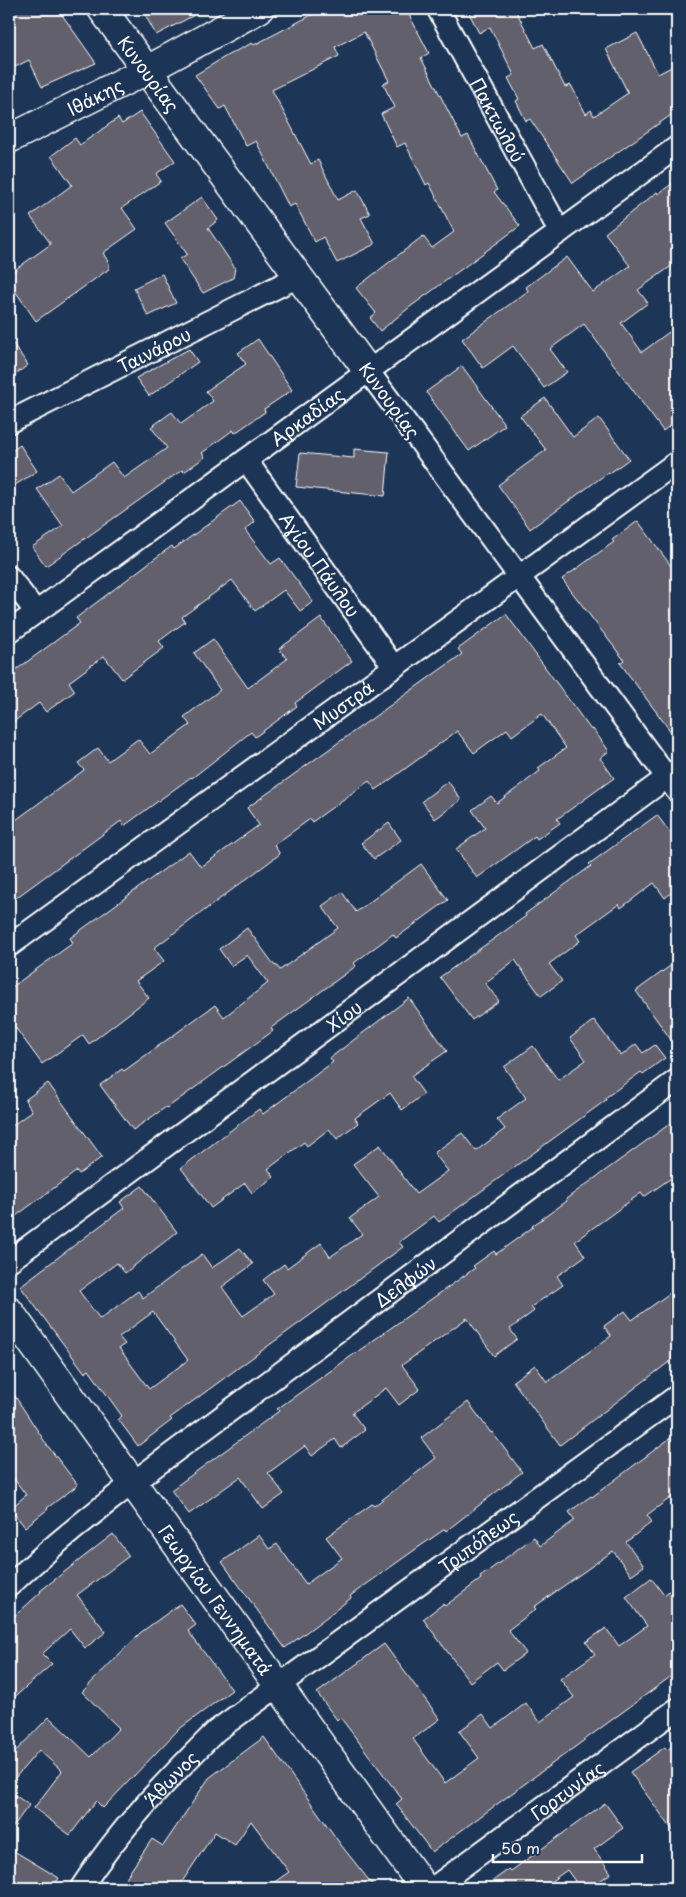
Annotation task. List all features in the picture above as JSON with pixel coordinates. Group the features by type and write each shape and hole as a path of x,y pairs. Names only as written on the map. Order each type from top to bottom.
{"street":[{"name":"Κυνουρίας","path":"102,9 520,577 674,779"},
{"name":"Ιθάκης","path":"9,139 147,70 259,9"},
{"name":"Πακτωλού","path":"438,9 560,232"},
{"name":"Αρκαδίας","path":"9,632 677,147"},
{"name":"Ταινάρου","path":"9,422 299,276"},
{"name":"Αγίου Πάυλου","path":"246,460 394,667"},
{"name":"Μυστρά","path":"9,946 677,462"},
{"path":"9,577 36,612"},
{"name":"Χίου","path":"9,1261 674,779"},
{"name":"Δελφών","path":"9,1586 46,1551 133,1483 677,1080"},
{"name":"Γεωργίου Γεννηματά","path":"9,1311 424,1888"},
{"name":"Τριπόλεως","path":"279,1686 677,1396"},
{"name":"Άθωνος","path":"81,1888 100,1858 151,1796 216,1731 279,1686"},
{"name":"Γορτυνίας","path":"433,1888 677,1709"}],"building":[{"path":"9,9 58,9 96,63 42,87 29,60 9,70"},
{"path":"142,9 206,9 156,35"},
{"path":"323,9 406,9 429,53 421,58 462,138 468,135 497,190 494,192 520,226 380,331 370,318 376,313 356,288 423,236 432,248 454,232 429,183 426,185 405,143 397,147 381,114 395,107 383,84 389,81 364,32 335,47 339,56 272,90 311,164 318,160 338,200 357,190 370,214 361,218 375,244 337,263 323,237 315,242 295,204 289,207 256,141 246,146 225,106 220,109 195,75 228,55 252,43 254,45"},
{"path":"467,9 515,9 535,48 543,44 565,87 571,85 586,114 591,110 594,116 628,93 606,49 637,33 658,74 677,64 677,111 573,183 530,119 526,121 516,101 519,99 508,78 514,75 490,27 479,33"},
{"path":"140,112 175,161 156,174 161,181 122,208 137,229 103,253 109,263 109,269 36,321 9,282 9,274 51,244 30,216 72,185 51,156 75,138 80,145 118,118 122,124"},
{"path":"677,180 677,262 638,290 648,303 621,323 642,352 669,332 677,343 677,420 663,431 584,324 550,349 567,372 544,388 513,346 483,368 462,339 528,291 526,287 567,257 593,292 630,266 605,233 657,192 658,194"},
{"path":"202,197 218,220 208,228 235,268 233,278 203,293 180,259 187,254 165,223"},
{"path":"162,274 176,303 148,316 134,288"},
{"path":"9,338 28,365 9,379"},
{"path":"258,339 292,390 264,409 265,412 235,433 233,430 202,453 205,457 184,472 182,470 46,566 32,547 63,526 37,489 59,474 71,491 112,462 124,478 167,448 151,427 172,412 181,424 213,401 206,391 246,364 238,353"},
{"path":"189,349 198,362 149,396 136,378"},
{"path":"462,366 505,425 469,451 426,392"},
{"path":"545,398 573,437 599,418 629,459 530,529 498,485 546,450 520,416"},
{"path":"20,445 37,471 9,489 9,453"},
{"path":"354,449 389,452 385,496 296,487 300,453 354,458"},
{"path":"240,501 255,522 245,530 271,564 280,558 313,602 300,611 284,590 255,611 232,580 182,617 185,622 159,641 164,648 122,679 104,656 69,682 75,691 46,712 39,703 9,725 9,675 80,623 76,618 154,559 172,546 174,549"},
{"path":"638,521 677,574 677,740 620,663 624,660 562,579 614,542 612,540"},
{"path":"506,614 591,730 593,729 609,751 600,758 614,778 557,819 560,823 537,839 535,836 477,878 456,849 485,828 472,810 491,796 497,803 540,771 538,768 566,748 542,714 512,736 507,729 474,753 457,731 376,790 369,781 312,822 310,819 274,845 280,854 154,948 164,961 136,981 149,998 89,1044 83,1035 42,1064 9,1019 9,989 73,943 70,938 189,851 201,867 259,825 247,808 462,654 458,649"},
{"path":"321,618 352,661 295,703 297,706 255,737 251,732 192,778 124,826 121,821 9,903 9,825 84,770 78,763 98,748 108,761 138,739 150,754 190,725 184,717 220,690 194,653 213,639 248,688 287,659 279,649"},
{"path":"448,781 461,800 435,819 422,801"},
{"path":"657,815 677,842 677,888 665,898 654,883 621,908 619,904 576,935 580,941 549,964 562,981 541,996 515,960 485,983 499,1001 472,1020 440,977 526,916 525,914 591,866 589,864"},
{"path":"389,823 401,840 374,859 361,843"},
{"path":"421,864 448,900 396,938 393,934 354,963 356,966 271,1028 273,1031 167,1108 133,1130 100,1085 122,1069 124,1071 215,1005 224,1017 268,983 247,955 231,966 219,949 247,928 280,970 338,928 322,906 342,892 356,912"},
{"path":"677,961 677,1048 636,991"},
{"path":"409,998 447,1051 411,1076 424,1094 402,1110 390,1093 355,1118 358,1123 337,1139 329,1129 307,1146 304,1142 268,1169 274,1177 252,1193 245,1183 211,1208 181,1168 259,1109 263,1114 333,1062 330,1058"},
{"path":"594,1020 621,1056 636,1044 643,1053 655,1045 665,1058 643,1074 641,1072 605,1098 606,1100 439,1222 434,1216 399,1242 403,1247 170,1418 172,1420 138,1446 118,1419 122,1416 89,1370 85,1373 20,1286 124,1208 120,1202 142,1186 177,1232 125,1273 117,1263 79,1291 100,1319 138,1291 143,1298 202,1254 212,1268 240,1248 253,1264 222,1287 243,1316 274,1294 263,1280 284,1264 287,1268 321,1243 330,1257 362,1234 350,1218 379,1197 353,1164 380,1145 416,1194 448,1171 434,1153 462,1133 476,1151 505,1129 497,1119 526,1098 504,1067 533,1046 558,1080 586,1060 570,1038","holes":["153,1312 188,1360 149,1389 119,1348 125,1344 119,1337"]},
{"path":"48,1083 102,1157 79,1174 77,1171 9,1221 9,1163 15,1158 9,1150 9,1128 32,1111 25,1100"},
{"path":"671,1123 677,1132 677,1174 644,1197 641,1193 575,1241 585,1256 557,1276 563,1285 531,1307 534,1311 510,1329 517,1339 494,1356 467,1318 402,1365 420,1389 399,1405 386,1388 352,1413 365,1430 341,1448 335,1439 312,1456 305,1446 268,1473 284,1494 263,1509 240,1477 189,1514 171,1490 279,1411 277,1409 475,1268 473,1266 494,1251 496,1254 567,1201 566,1199"},
{"path":"677,1288 677,1356 560,1445 513,1381 535,1365 547,1382 611,1336 604,1326 625,1311 632,1320"},
{"path":"9,1387 47,1445 78,1485 25,1527 10,1509 26,1495 9,1472"},
{"path":"468,1402 522,1472 446,1531 445,1529 350,1596 351,1598 285,1648 222,1562 259,1535 269,1549 277,1544 306,1584 342,1558 326,1537 372,1504 374,1506 436,1458 421,1438"},
{"path":"677,1433 677,1493 647,1515 652,1522 626,1542 644,1566 631,1575 613,1551 534,1607 536,1609 508,1630 526,1653 503,1670 497,1662 470,1682 423,1619 443,1604 445,1606 534,1537 540,1546 575,1520 569,1512"},
{"path":"113,1534 129,1556 77,1595 106,1632 85,1648 70,1629 42,1654 52,1664 9,1702 9,1621 40,1591"},
{"path":"651,1578 664,1595 677,1585 677,1672 432,1852 396,1804 402,1799 340,1717 337,1720 317,1693 384,1644 440,1719 413,1739 445,1783 479,1758 459,1731 483,1714 493,1728 526,1703 540,1722 574,1697 560,1679 595,1654 586,1642 606,1628 619,1646 647,1626 626,1597"},
{"path":"180,1604 196,1625 188,1631 232,1690 178,1730 103,1808 96,1801 70,1835 34,1808 62,1771 39,1750 9,1785 9,1758 49,1717 91,1757 119,1728 82,1692 140,1633"},
{"path":"264,1737 341,1845 375,1888 266,1888 289,1872 251,1821 235,1845 215,1832 178,1888 119,1888 152,1839 163,1846 209,1778"},
{"path":"677,1743 677,1836 630,1772 665,1747 667,1750"},
{"path":"9,1791 29,1805 9,1832"},
{"path":"605,1803 623,1828 594,1849 611,1873 590,1888 580,1888 567,1870 542,1888 483,1888 509,1869 511,1871"},
{"path":"9,1848 59,1878 52,1888 9,1888"}]}
